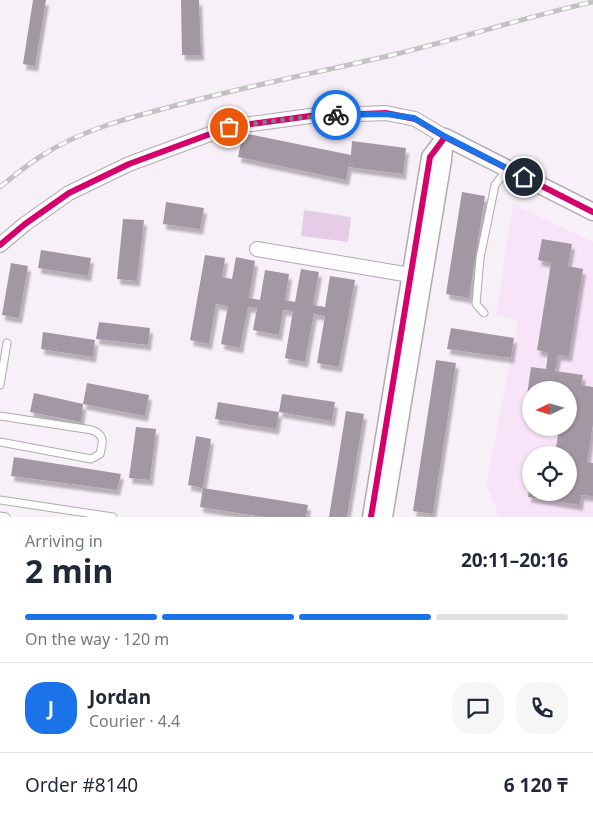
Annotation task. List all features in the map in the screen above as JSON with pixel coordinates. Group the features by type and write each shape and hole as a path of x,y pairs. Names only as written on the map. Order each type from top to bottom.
{"street":[{"path":"0,245 25,224 69,193 130,164 229,127 310,116 386,114 414,118 444,136 593,212"},
{"path":"371,517 430,157 444,136"},
{"path":"384,517 443,160 444,136"},
{"path":"257,249 410,275"}],"lane":[{"path":"484,313 476,304 480,258 495,185 507,168"},
{"path":"0,384 7,343"},
{"path":"0,416 92,430 102,437 103,442 100,454 91,458 0,442"},
{"path":"0,500 113,517"},
{"path":"0,516 6,517"}],"shaded area":[{"path":"513,204 593,242 593,517 497,517 497,509 486,486 518,320 496,315"},
{"path":"304,210 351,217 348,242 301,236"}],"building":[{"path":"33,0 46,0 35,66 23,64"},
{"path":"181,0 199,0 201,55 182,55"},
{"path":"243,133 351,155 352,141 406,148 403,174 349,167 350,160 346,180 238,157"},
{"path":"462,192 485,196 469,298 446,294"},
{"path":"166,202 204,208 200,229 163,224"},
{"path":"123,219 144,220 137,281 117,279"},
{"path":"542,239 572,244 568,266 583,269 569,356 558,355 555,371 583,375 581,385 593,387 593,424 587,462 593,463 593,496 581,495 580,505 554,501 577,501 577,446 556,446 558,436 578,436 578,381 529,381 531,367 546,369 548,353 537,350 551,263 538,260"},
{"path":"41,250 91,258 88,276 38,268"},
{"path":"205,255 225,258 222,277 232,279 236,257 255,261 249,298 260,300 265,270 289,274 285,300 295,302 301,269 319,272 313,305 325,307 330,276 355,280 339,367 317,363 325,316 314,314 305,362 285,358 293,311 283,310 279,335 253,330 257,308 248,307 240,348 221,344 228,306 216,304 209,344 190,340"},
{"path":"11,263 28,266 19,318 2,315"},
{"path":"99,322 150,328 148,345 96,339"},
{"path":"451,328 514,338 511,358 447,349"},
{"path":"43,332 95,340 93,357 41,349"},
{"path":"436,360 456,363 433,514 413,511"},
{"path":"87,383 149,395 145,416 83,404"},
{"path":"34,393 83,404 81,422 30,412"},
{"path":"282,394 335,402 332,421 279,412"},
{"path":"218,402 279,412 276,429 215,419"},
{"path":"346,411 364,414 347,517 329,517"},
{"path":"136,427 156,429 150,480 129,478"},
{"path":"196,436 211,439 203,488 188,485"},
{"path":"14,457 121,474 117,490 11,476"},
{"path":"203,488 308,505 306,517 264,517 200,507"}],"railway":[{"path":"0,187 22,169 60,145 90,131 122,120 224,93 414,50 593,2"}],"cycle path":[{"path":"0,245 25,224 69,193 129,164 229,127 310,116 386,113 415,119 445,137 593,212"},
{"path":"371,517 430,157 445,137"}],"way so far":[{"path":"229,127 310,116 336,115"}],"route":[{"path":"336,115 386,114 414,118 444,136 524,177"}]}
